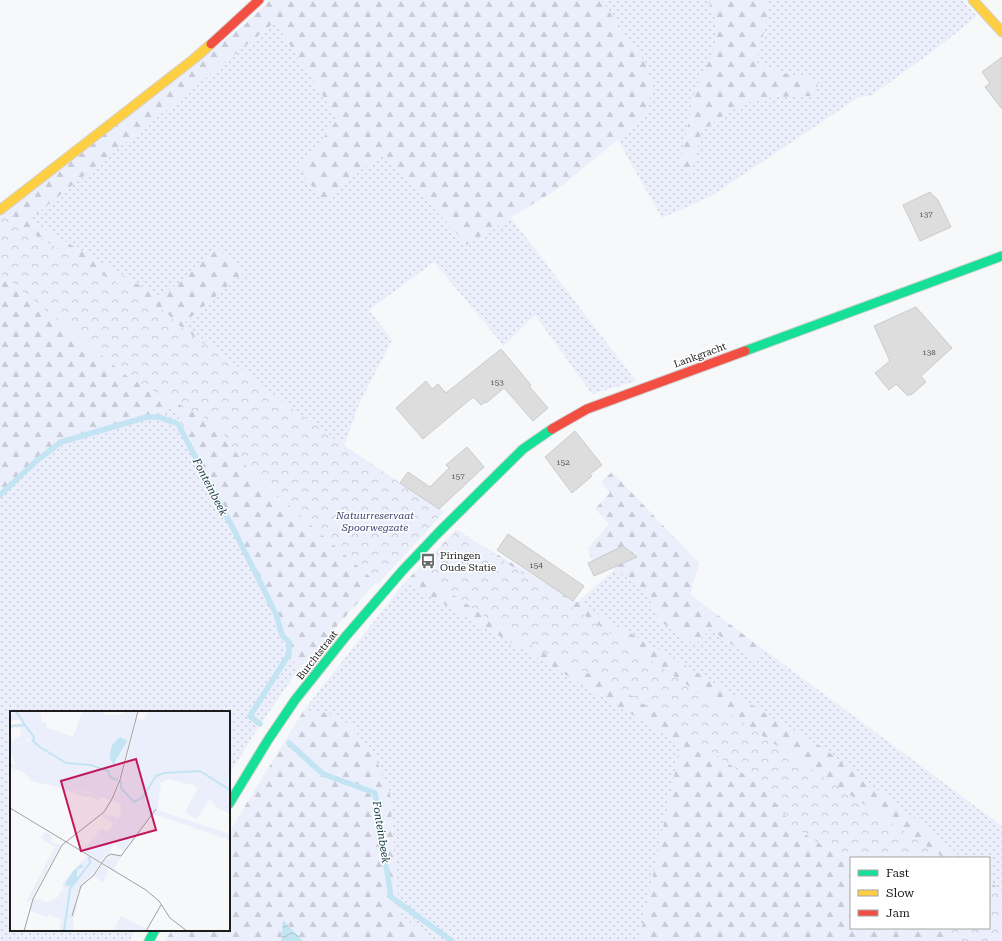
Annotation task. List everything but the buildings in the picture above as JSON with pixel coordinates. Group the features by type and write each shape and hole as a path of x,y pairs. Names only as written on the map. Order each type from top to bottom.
{"street":[{"path":"0,210 195,58 259,0"},
{"path":"973,0 1002,32"},
{"name":"Lankgracht","path":"439,532 522,449 558,424 587,409 1002,256"},
{"name":"Burchtstraat","path":"230,802 268,740 295,700 346,636 439,532"},
{"path":"149,941 154,931"}],"green space":[{"path":"270,0 601,0 646,64 652,87 647,115 562,186 467,245 383,152 323,201 299,168 338,119 275,22 29,220 161,298 217,249 243,273 183,324 343,449 417,536 298,670 174,407 43,452 0,495 0,216 244,25"},
{"path":"600,0 707,0 710,4 718,27 713,53 696,87 679,168 691,171 702,131 718,119 744,103 772,97 814,95 819,80 783,73 755,63 768,15 767,0 962,0 977,16 941,45 871,96 859,97 711,196 662,218 618,140 647,115 652,87 646,64"},
{"path":"707,0 767,0 768,15 756,63 783,73 819,80 814,96 772,97 744,103 718,119 702,131 691,171 679,168 696,87 713,53 718,27 710,4"},
{"path":"275,22 338,119 299,168 323,201 383,152 467,245 511,218 636,381 592,394 535,315 504,346 434,262 369,310 392,340 359,404 343,449 183,324 243,273 217,249 161,298 29,220"},
{"name":"Natuurreservaat Spoorwegzate","path":"3,216 167,313 177,324 333,438 444,512 378,584 250,472 216,424 128,377 0,273 0,219"},
{"path":"174,407 298,670 256,731 230,773 230,711 10,711 10,931 134,931 129,941 0,941 0,495 43,452"},
{"path":"612,472 699,563 691,595 763,649 755,661 710,629 695,645 658,620 650,600 640,586 615,569 591,559 588,548 609,524 595,509 610,493 601,482"},
{"path":"456,530 822,747 923,825 961,857 850,857 850,929 990,929 990,882 1002,891 1002,941 639,941 681,744 538,658 405,582"},
{"path":"458,530 942,857 850,857 850,864 792,825 765,789 623,690 525,643 419,571"},
{"path":"615,569 640,586 650,600 658,620 695,645 710,629 755,661 763,649 1002,826 1002,891 990,882 990,857 961,857 923,825 577,603"},
{"path":"405,582 538,658 681,744 639,941 432,941 400,914 393,826 328,713 304,710"},
{"path":"304,710 328,713 351,725 376,759 390,793 400,914 432,941 303,941 283,920 281,941 165,941 171,931 230,931 230,830"},
{"path":"990,889 1002,897 1002,941 962,941 944,929 990,929"}],"water":[{"path":"283,920 303,941 281,941"}],"waterway":[{"name":"Fonteinbeek","path":"0,495 35,462 61,442 147,417 159,417 178,424 276,614 282,635 289,642 289,654 250,716 260,724"},
{"name":"Fonteinbeek","path":"289,743 323,774 375,793 391,897 452,941"}],"traffic: fast":[{"path":"745,351 1002,256"},
{"path":"230,802 268,740 295,700 346,636 403,570 439,532 523,449 552,429"},
{"path":"149,941 154,931"}],"traffic: slow":[{"path":"973,0 1002,32"},
{"path":"0,210 211,44"}],"traffic: jam":[{"path":"211,44 259,0"},
{"path":"552,429 587,409 745,351"}],"place":[{"name":"Piringen Oude Statie","path":"428,561"}]}
